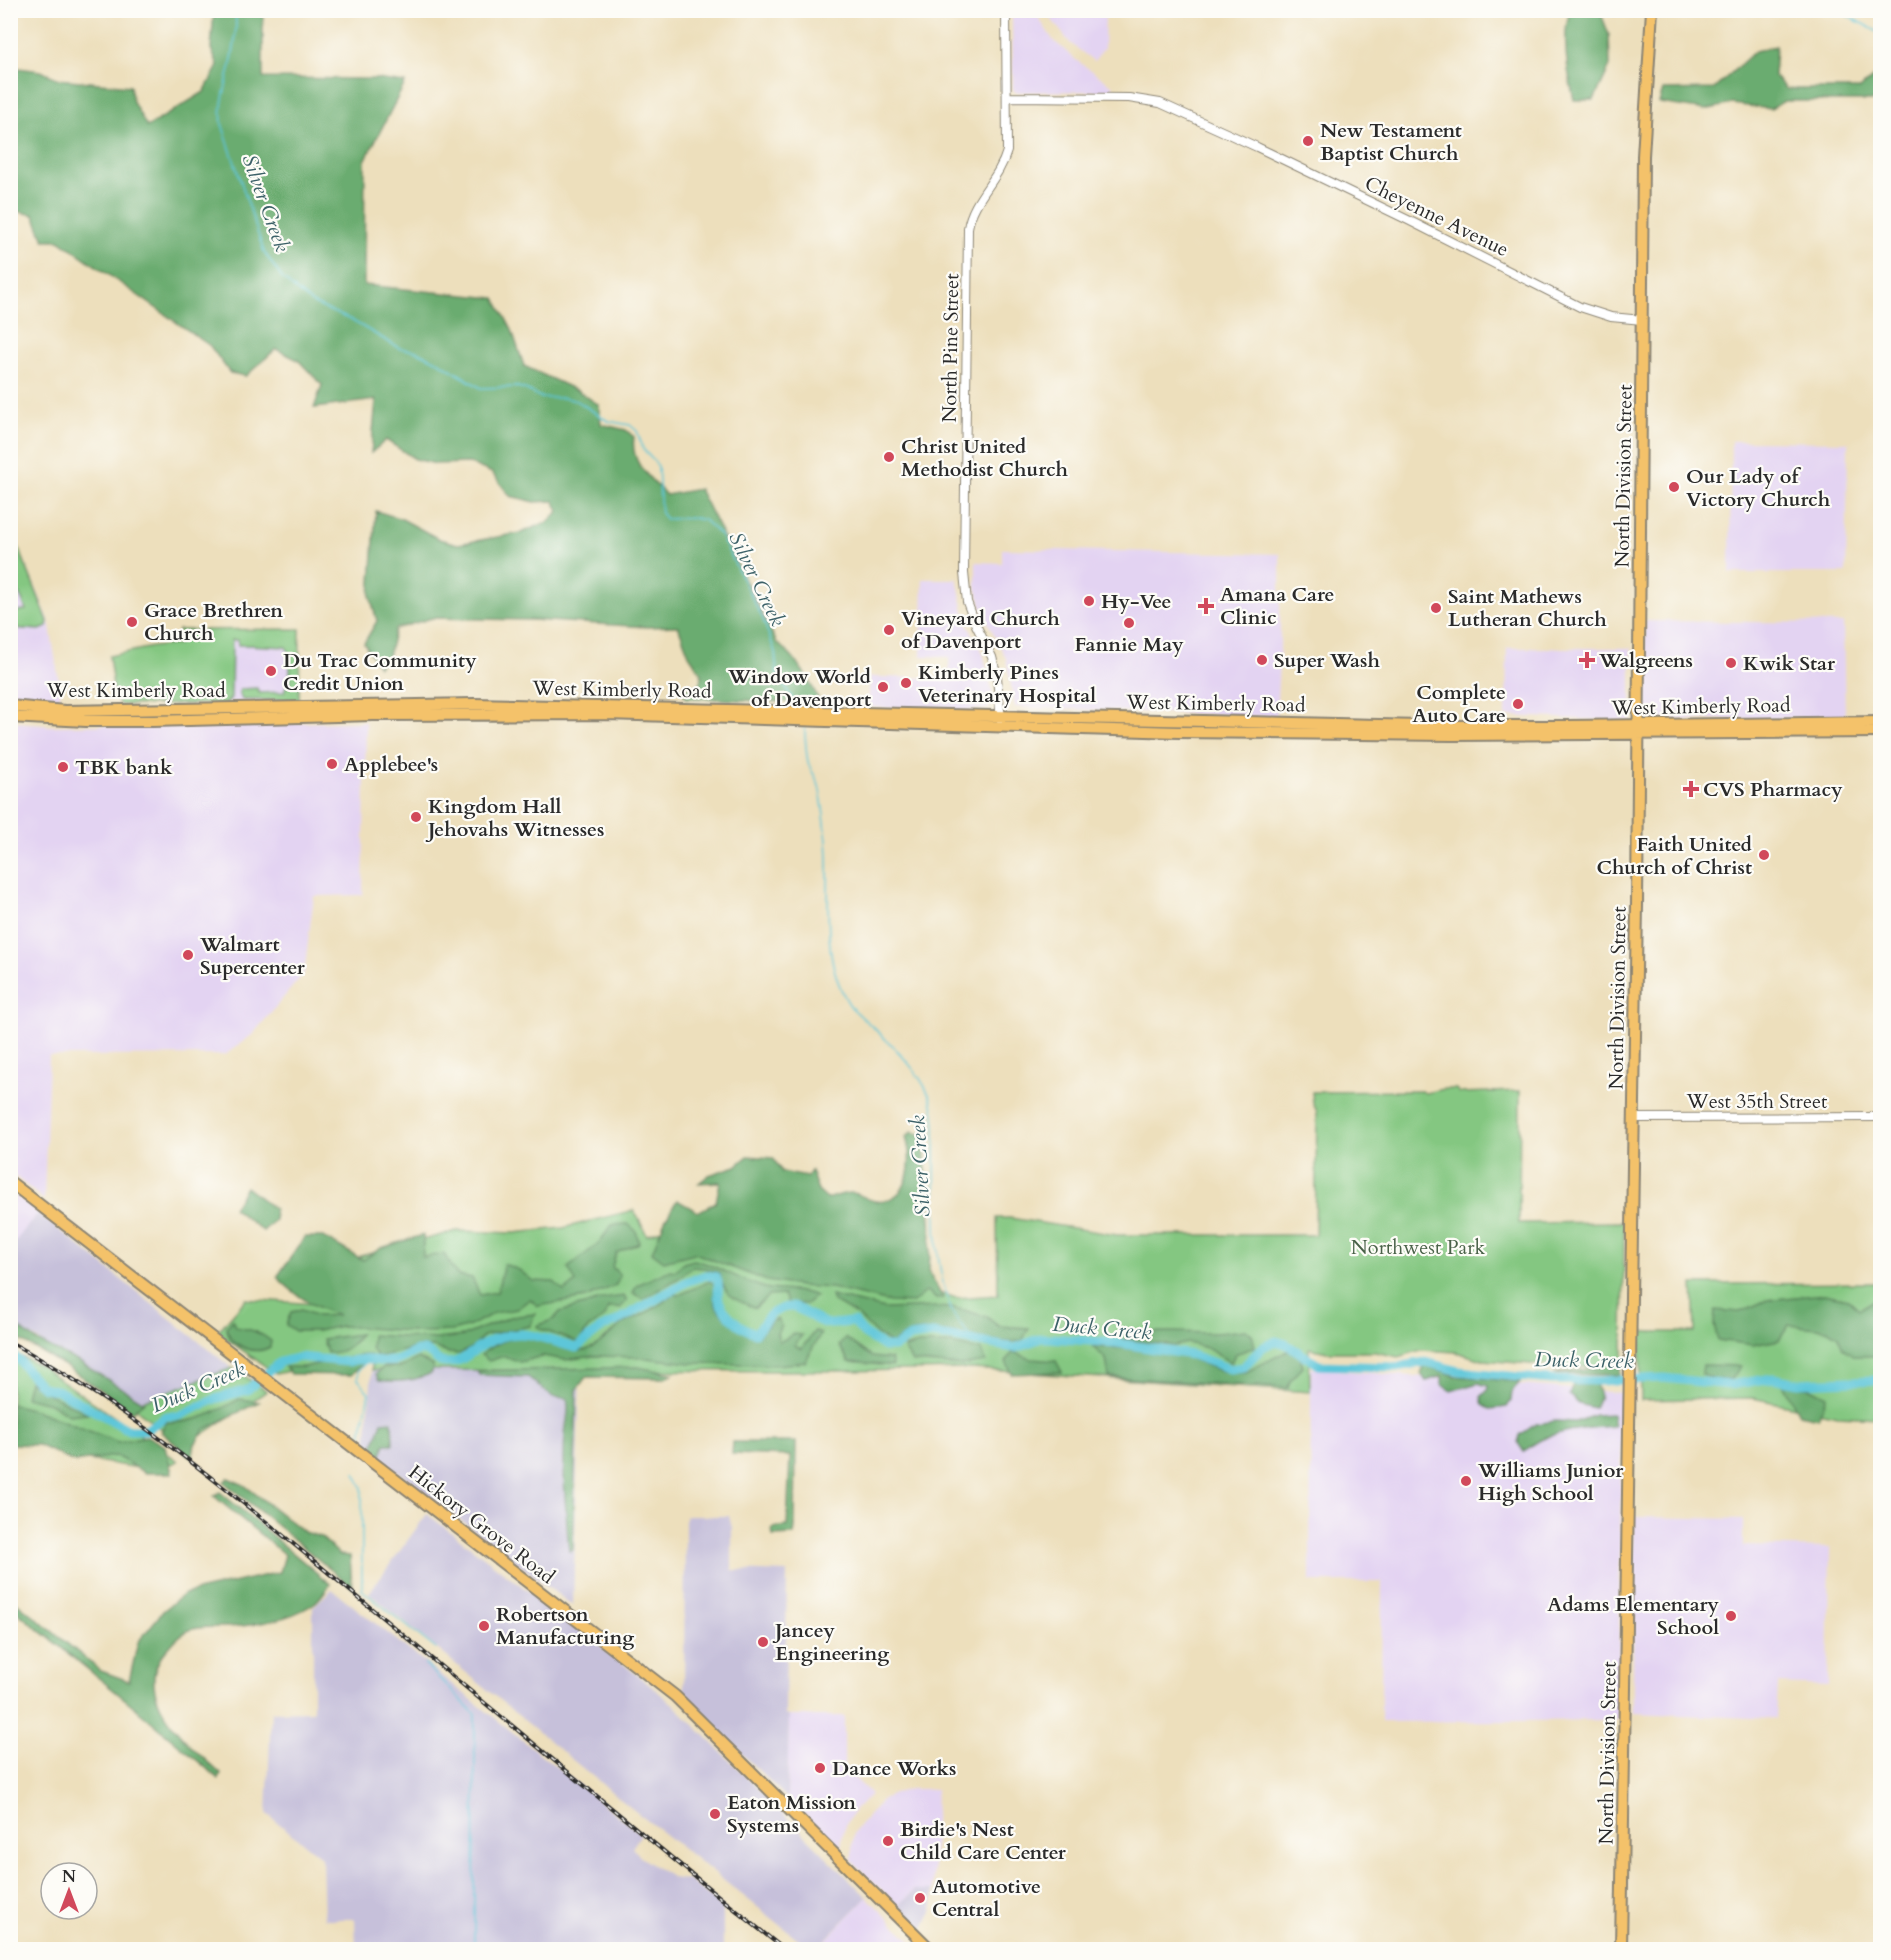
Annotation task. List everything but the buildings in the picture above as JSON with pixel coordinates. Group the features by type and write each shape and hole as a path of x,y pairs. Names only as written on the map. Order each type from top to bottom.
{"main road":[{"name":"North Division Street","path":"1621,1950 1631,1392 1643,156 1652,10"},
{"name":"West Kimberly Road","path":"10,706 108,716"},
{"name":"West Kimberly Road","path":"10,717 607,714 790,716 1001,721 1159,731 1368,734 1881,722"},
{"name":"West Kimberly Road","path":"1638,728 1881,732"},
{"name":"Hickory Grove Road","path":"10,1182 675,1696 931,1950"}],"street":[{"name":"North Pine Street","path":"1001,721 997,677 992,657 967,602 964,573 968,228 975,204 999,171 1007,151 1006,10"},
{"name":"Cheyenne Avenue","path":"1007,97 1120,98 1160,103 1408,220 1580,307 1604,315 1642,320"},
{"name":"West 35th Street","path":"1633,1118 1881,1117"}],"shaded area":[{"path":"1012,11 1034,11 1053,40 1076,60 1112,85 1115,91 1015,92 1013,89"},
{"path":"1045,11 1105,11 1104,48 1094,61 1070,43"},
{"path":"1731,441 1848,442 1846,573 1730,573"},
{"path":"10,525 49,620 60,700 11,696"},
{"path":"1002,549 1280,554 1280,646 1276,717 1015,707 1006,658 984,615 976,588 976,562 1002,563"},
{"path":"923,579 957,579 966,622 983,653 992,691 992,702 988,709 949,711 868,707 870,677 949,678 949,657 921,656"},
{"path":"1645,621 1843,623 1845,718 1644,720"},
{"path":"300,629 299,702 124,703 118,702 114,694 111,658 179,644 178,630"},
{"path":"1507,648 1631,648 1631,721 1506,716"},
{"path":"10,721 50,726 366,722 363,895 314,896 304,973 253,1034 225,1055 49,1056 44,1200 11,1173"},
{"path":"11,1192 38,1213 11,1248"},
{"path":"38,1213 232,1368 131,1405 37,1339 11,1326 10,1248"},
{"name":"Williams Junior High School","path":"1311,1368 1622,1393 1618,1720 1381,1722 1382,1582 1310,1582"},
{"path":"372,1370 580,1370 573,1606 366,1448"},
{"path":"427,1514 672,1703 867,1897 816,1949 811,1949 630,1807 369,1593"},
{"path":"685,1516 729,1516 732,1528 732,1570 787,1572 785,1715 789,1716 787,1798 684,1697"},
{"name":"Adams Elementary School","path":"1634,1517 1743,1519 1743,1546 1830,1548 1828,1686 1778,1684 1776,1719 1633,1713"},
{"path":"332,1589 641,1834 632,1848 646,1861 673,1878 690,1881 723,1908 723,1949 356,1949 355,1919 324,1919 322,1858 267,1814 271,1712 313,1711 313,1607"},
{"path":"789,1716 844,1716 844,1768 871,1794 855,1810 845,1825 840,1849 787,1798"},
{"path":"911,1789 936,1789 933,1890 915,1890 898,1906 852,1861 852,1846 854,1833 881,1801 891,1794"},
{"path":"915,1890 933,1890 933,1909 923,1929 898,1906"},
{"path":"867,1897 919,1949 816,1950"}],"green space":[{"path":"263,10 263,78 377,79 405,83 365,161 364,285 495,298 512,330 524,366 578,391 599,405 601,424 626,430 634,437 635,455 638,462 666,495 699,489 777,643 798,665 823,708 787,702 687,698 680,690 699,685 702,674 689,655 678,626 647,627 532,620 432,618 395,629 388,656 378,666 364,643 377,621 370,596 376,511 402,519 439,539 458,544 520,533 548,522 559,511 554,501 535,502 510,496 492,473 469,463 436,464 415,459 386,440 371,453 376,400 314,408 322,385 298,360 276,349 246,376 230,373 210,346 59,240 44,240 34,215 11,210 11,67 41,71 59,79 130,86 133,102 147,127 204,92 218,66 211,49 214,11"},
{"path":"1570,11 1600,11 1609,35 1610,66 1594,100 1574,100 1566,44"},
{"path":"1776,46 1774,76 1786,89 1860,89 1880,71 1880,101 1784,101 1771,109 1732,104 1705,110 1659,103 1663,90 1714,89 1755,51"},
{"path":"11,528 48,621 47,627 40,630 11,628 11,612 26,610 11,574"},
{"path":"300,629 299,700 242,700 239,692 241,689 257,688 259,693 284,692 290,682 290,654 286,647 238,645 237,640 232,640 231,698 226,704 120,705 114,694 109,656 179,644 178,630"},
{"name":"Northwest Park","path":"1456,1089 1459,1093 1520,1091 1519,1223 1624,1222 1623,1368 1554,1366 1483,1360 1456,1352 1421,1350 1399,1357 1375,1352 1327,1352 1309,1348 1310,1392 971,1369 372,1370 371,1355 360,1355 276,1374 217,1332 246,1299 357,1307 360,1256 457,1231 514,1233 563,1228 634,1210 647,1235 680,1223 957,1298 998,1295 997,1218 1010,1218 1117,1235 1315,1235 1317,1112 1312,1092 1422,1091 1425,1093"},
{"path":"912,1132 923,1135 931,1231 929,1273 943,1298 936,1299 927,1291 913,1303 890,1302 831,1288 767,1281 695,1253 664,1261 652,1252 665,1220 677,1200 698,1212 716,1202 720,1182 699,1183 709,1175 736,1166 748,1156 773,1158 782,1172 807,1177 811,1171 818,1191 827,1199 850,1193 873,1201 888,1200 903,1188 907,1179 909,1158 906,1137"},
{"path":"246,1187 274,1209 275,1220 263,1231 233,1208"},
{"path":"628,1224 636,1231 639,1243 616,1253 612,1267 620,1275 616,1285 586,1298 538,1306 530,1299 517,1309 494,1313 470,1326 452,1331 422,1332 341,1326 317,1331 295,1331 286,1325 291,1312 301,1310 318,1316 338,1315 305,1300 277,1277 305,1237 323,1237 363,1260 381,1248 423,1235 423,1257 444,1254 457,1275 472,1278 480,1295 497,1292 504,1264 519,1270 533,1281 554,1282 564,1291 576,1282 568,1268 598,1244 612,1225"},
{"path":"694,1260 765,1288 804,1292 816,1296 806,1304 788,1304 784,1295 768,1296 755,1308 727,1293 719,1273 692,1267 679,1278 643,1299 633,1293 637,1285 670,1270 675,1271 683,1263"},
{"path":"710,1281 715,1285 714,1294 718,1309 742,1329 759,1335 771,1322 778,1319 781,1326 777,1334 780,1342 793,1334 802,1335 795,1345 801,1349 815,1331 821,1333 805,1362 778,1365 691,1363 636,1357 594,1356 565,1360 543,1356 520,1362 504,1356 489,1361 481,1355 503,1341 519,1337 545,1340 569,1350 585,1350 596,1345 621,1325 652,1310 674,1294 679,1295"},
{"path":"1880,1283 1880,1418 1837,1416 1753,1398 1641,1400 1640,1332 1695,1332 1693,1284"},
{"path":"1824,1294 1848,1299 1859,1309 1880,1296 1880,1356 1854,1356 1843,1348 1838,1336 1827,1329 1789,1325 1779,1340 1753,1345 1718,1340 1714,1325 1715,1310 1740,1312 1767,1300"},
{"path":"624,1296 627,1301 620,1308 608,1308 605,1317 588,1328 579,1343 537,1326 554,1319 560,1312 604,1299"},
{"path":"831,1296 885,1309 938,1307 960,1309 987,1317 998,1326 1029,1328 1022,1341 995,1341 928,1331 906,1335 891,1344 877,1335 858,1316 833,1301"},
{"path":"535,1314 530,1326 483,1336 475,1346 459,1354 447,1353 434,1347 420,1347 377,1357 371,1348 372,1335 437,1339 463,1336 510,1317"},
{"path":"233,1320 235,1327 254,1331 267,1338 271,1341 270,1347 264,1350 250,1350 237,1344 228,1334 226,1327"},
{"path":"11,1322 37,1341 81,1363 144,1402 132,1412 67,1367 11,1335"},
{"path":"1245,1330 1252,1334 1255,1347 1235,1354 1231,1363 1207,1348 1188,1343 1174,1346 1124,1339 1157,1332 1217,1333"},
{"path":"360,1334 346,1348 338,1352 327,1353 323,1339"},
{"path":"845,1338 872,1357 891,1359 893,1366 849,1362 839,1345"},
{"path":"919,1344 951,1344 981,1350 986,1362 961,1366 912,1362 904,1348"},
{"path":"1093,1347 1123,1348 1187,1357 1220,1371 1246,1372 1289,1350 1300,1356 1303,1367 1290,1381 1288,1388 1109,1377 1106,1359"},
{"path":"11,1352 39,1365 178,1461 157,1471 71,1457 11,1430"},
{"path":"1013,1352 1031,1359 1056,1361 1062,1372 1012,1374 1006,1362"},
{"path":"363,1358 364,1362 351,1375 291,1374 285,1367 304,1367 324,1362 347,1364"},
{"path":"418,1358 433,1366 432,1373 413,1380 400,1381 379,1380 376,1374 384,1367 402,1367"},
{"path":"1610,1363 1621,1364 1620,1375 1554,1374 1597,1368"},
{"path":"1425,1365 1456,1376 1520,1382 1512,1391 1511,1401 1507,1407 1490,1409 1483,1405 1481,1397 1487,1391 1488,1386 1478,1383 1451,1391 1442,1384 1442,1376 1426,1381 1421,1374"},
{"path":"1703,1365 1741,1366 1731,1379 1716,1379 1702,1375"},
{"path":"638,1367 673,1374 665,1378 586,1377 577,1389 573,1550 569,1551 564,1463 567,1398 553,1397 528,1377 479,1375 477,1371"},
{"path":"232,1368 267,1391 184,1447 131,1405"},
{"path":"29,1381 87,1413 69,1415 50,1403 25,1397"},
{"path":"1596,1384 1600,1396 1595,1408 1579,1404 1569,1395 1573,1385"},
{"path":"1783,1384 1811,1388 1827,1396 1818,1418 1799,1414"},
{"path":"239,1399 259,1402 205,1429 195,1444 192,1458 161,1432 166,1422 195,1419 213,1413"},
{"path":"11,1404 35,1410 118,1442 147,1436 165,1446 172,1473 145,1473 116,1456 74,1462 38,1445 11,1444"},
{"path":"1612,1414 1614,1426 1554,1434 1533,1444 1524,1452 1518,1443 1520,1435 1536,1424 1556,1421 1576,1422 1595,1415"},
{"path":"392,1421 393,1444 385,1444 379,1460 370,1455 382,1422"},
{"path":"733,1442 796,1442 794,1535 773,1536 772,1528 787,1526 790,1456 732,1454"},
{"path":"228,1478 244,1485 304,1532 321,1537 340,1555 350,1556 352,1587 224,1482"},
{"path":"220,1492 330,1584 316,1602 296,1613 251,1625 202,1627 189,1630 165,1652 156,1669 154,1686 159,1703 181,1735 221,1774 219,1779 11,1607 10,1597 101,1671 129,1681 138,1642 163,1611 184,1594 280,1572 285,1555 214,1496"}],"waterway":[{"name":"Silver Creek","path":"235,10 236,27 232,61 223,100 222,124 264,252 282,278 312,303 351,320 399,348 416,351 439,362 481,388 518,387 542,398 565,398 577,401 608,421 630,425 637,431 643,449 658,466 661,513 666,519 704,520 720,535 763,619 775,652 777,674 797,706"},
{"path":"1840,12 1880,33"},
{"name":"Silver Creek","path":"804,724 808,761 819,786 825,820 828,862 828,926 834,968 851,1007 901,1054 925,1087 932,1103 936,1232 941,1271 953,1313 974,1343"},
{"name":"Duck Creek","path":"10,1353 42,1387 59,1391 129,1430 146,1430 166,1416 179,1416 215,1399 247,1390 280,1362 300,1357 348,1362 354,1360 388,1361 398,1360 420,1351 427,1352 440,1362 452,1363 496,1338 520,1334 541,1337 576,1348 600,1329 688,1281 706,1275 716,1277 718,1296 723,1308 749,1331 755,1333 770,1315 789,1307 830,1324 854,1322 864,1334 884,1347 895,1347 910,1337 932,1334 1015,1348 1041,1338 1050,1338 1117,1343 1192,1355 1230,1369 1243,1367 1263,1347 1276,1341 1286,1344 1319,1365 1396,1367 1426,1362 1459,1371 1551,1380 1600,1381 1663,1378 1730,1385 1773,1378 1798,1383 1880,1380"},
{"path":"361,1436 369,1393 358,1379 358,1371 368,1360"},
{"path":"355,1473 362,1487 362,1590 436,1649"},
{"path":"425,1664 475,1714 474,1941"}],"railway":[{"path":"10,1342 59,1370 106,1401 242,1502 785,1950"}],"place":[{"name":"New Testament Baptist Church","path":"1308,141"},
{"name":"Christ United Methodist Church","path":"889,457"},
{"name":"Our Lady of Victory Church","path":"1674,487"},
{"name":"Hy-Vee","path":"1089,601"},
{"name":"Amana Care Clinic","path":"1206,606"},
{"name":"Saint Mathews Lutheran Church","path":"1436,608"},
{"name":"Grace Brethren Church","path":"132,622"},
{"name":"Fannie May","path":"1129,623"},
{"name":"Vineyard Church of Davenport","path":"889,630"},
{"name":"Super Wash","path":"1262,660"},
{"name":"Walgreens","path":"1587,660"},
{"name":"Kwik Star","path":"1731,663"},
{"name":"Du Trac Community Credit Union","path":"271,671"},
{"name":"Kimberly Pines Veterinary Hospital","path":"906,683"},
{"name":"Window World of Davenport","path":"883,687"},
{"name":"Complete Auto Care","path":"1518,704"},
{"name":"Applebee's","path":"332,764"},
{"name":"TBK bank","path":"63,767"},
{"name":"CVS Pharmacy","path":"1691,789"},
{"name":"Kingdom Hall Jehovahs Witnesses","path":"416,817"},
{"name":"Faith United Church of Christ","path":"1764,855"},
{"name":"Walmart Supercenter","path":"188,955"},
{"name":"Williams Junior High School","path":"1466,1481"},
{"name":"Adams Elementary School","path":"1731,1616"},
{"name":"Robertson Manufacturing","path":"484,1626"},
{"name":"Jancey Engineering","path":"763,1642"},
{"name":"Dance Works","path":"820,1768"},
{"name":"Eaton Mission Systems","path":"715,1814"},
{"name":"Birdie's Nest Child Care Center","path":"888,1841"},
{"name":"Automotive Central","path":"920,1898"}]}
